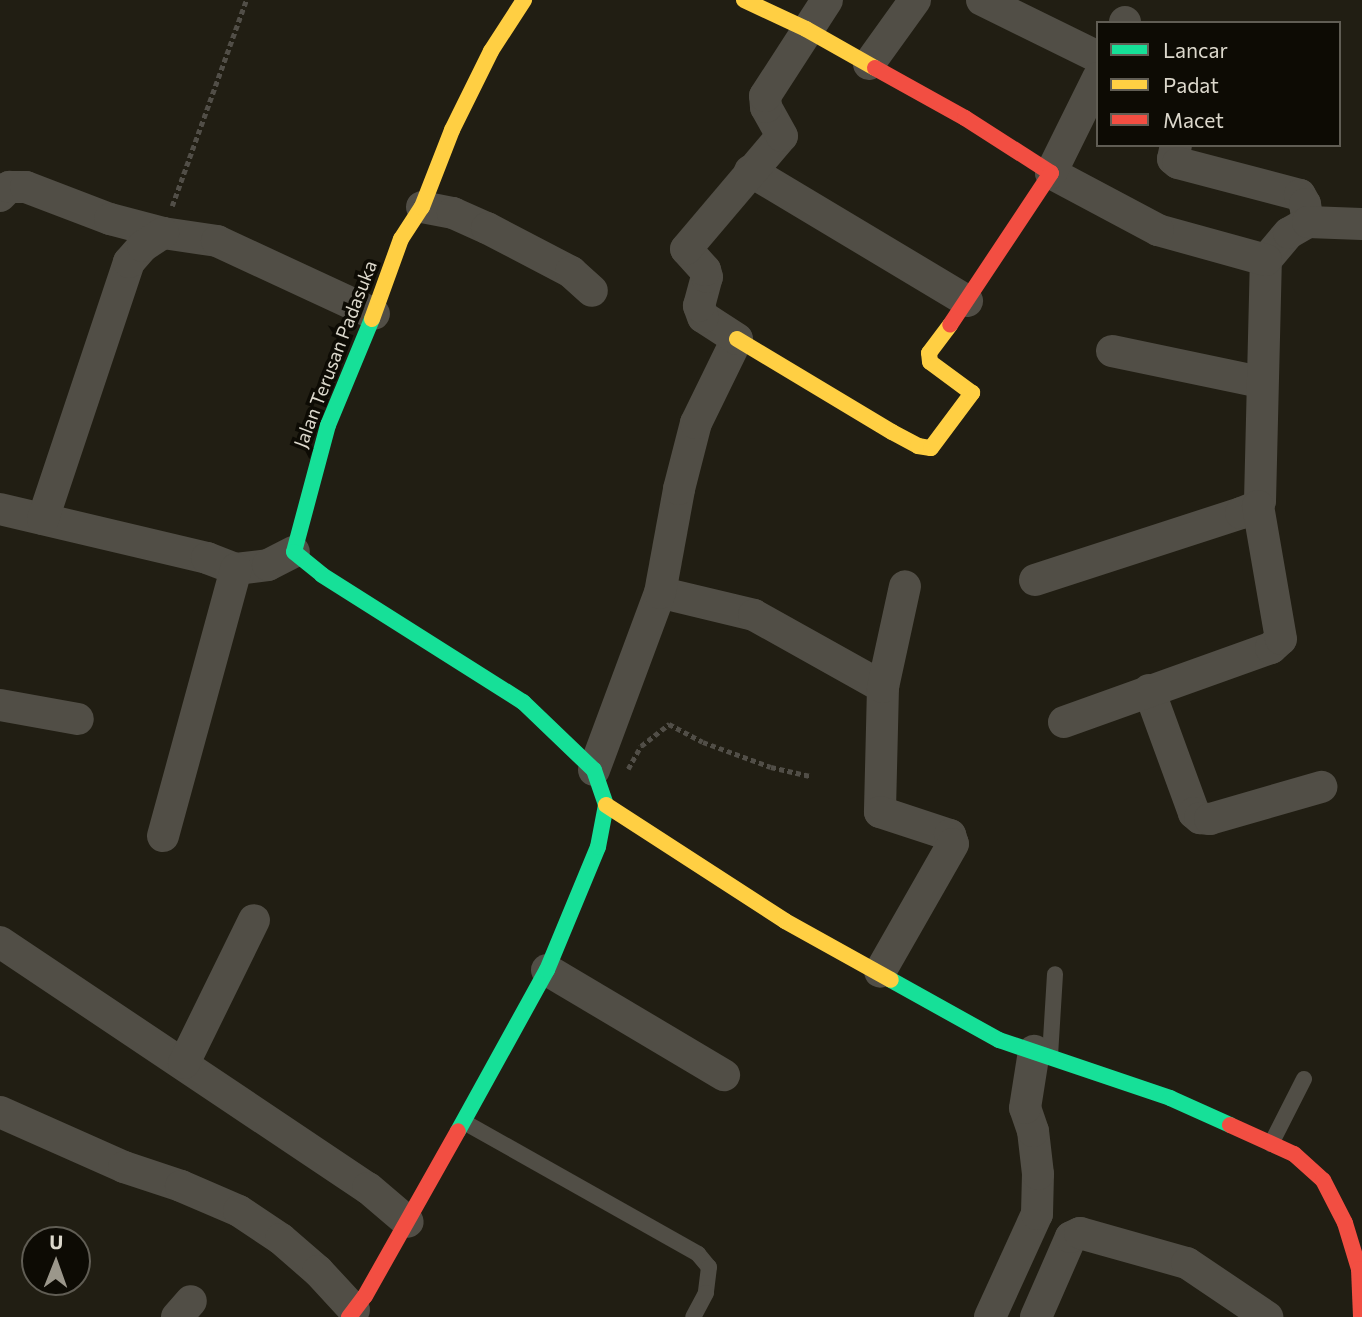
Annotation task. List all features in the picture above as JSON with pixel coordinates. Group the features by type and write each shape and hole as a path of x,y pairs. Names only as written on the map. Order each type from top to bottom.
{"street":[{"name":"Jalan Terusan Padasuka","path":"294,552 328,425 374,314 401,239 422,206 452,130 485,63 524,0"},
{"path":"744,0 806,29 965,118 1051,173 1158,230 1266,260"},
{"path":"827,0 806,29 764,101 782,136 687,249 705,270 707,277 699,306 703,317 918,446 931,447 971,393 930,362 928,357 1051,173 1096,82"},
{"path":"869,64 915,0"},
{"path":"982,0 1096,56"},
{"path":"1176,147 1173,159 1178,163 1300,195 1305,204 1308,222"},
{"path":"750,171 967,301"},
{"path":"0,196 9,187 26,187 86,211 163,233 217,241 374,314"},
{"path":"422,206 453,213 487,228 571,272 592,291"},
{"path":"1064,722 1271,648 1281,639 1258,506 1266,260 1289,233 1308,222 1362,223"},
{"path":"43,519 129,262 143,246 163,233"},
{"path":"594,770 660,593 679,489 696,423 737,339"},
{"path":"1112,351 1261,382"},
{"path":"1035,580 1258,506"},
{"path":"0,509 207,558 236,569 268,565 294,552 322,575 523,702 594,770 606,805 598,847 547,970 408,1222 352,1314 318,1270 281,1239 239,1211 181,1186 124,1167 0,1112"},
{"path":"163,836 236,569"},
{"path":"880,972 953,844 950,835 880,811 883,687 905,586"},
{"path":"676,596 754,615 883,687"},
{"path":"1149,690 1194,813 1200,818 1209,820 1321,787"},
{"path":"0,705 78,719"},
{"path":"606,805 785,920 999,1040 1170,1098 1294,1154 1323,1181 1345,1223 1359,1269 1361,1317"},
{"path":"184,1063 254,920"},
{"path":"0,942 368,1188 408,1222"},
{"path":"547,970 724,1074"},
{"path":"990,1317 1037,1214 1038,1174 1032,1130 1025,1108 1042,1053"},
{"path":"1036,1317 1071,1237 1080,1233 1187,1263 1267,1317"}],"lane":[{"path":"1042,1053 1055,974"},
{"path":"1272,1144 1304,1079"},
{"path":"464,1122 698,1254 709,1267 706,1293 693,1317"}],"path":[{"path":"163,233 246,0"},
{"path":"606,805 642,746 669,724 703,742 771,766 810,776"}],"traffic: fast":[{"path":"372,319 328,425 294,552 322,575 523,702 594,770 606,805"},
{"path":"458,1131 547,970 598,847 606,805"},
{"path":"891,980 999,1040 1170,1098 1230,1125"}],"traffic: slow":[{"path":"372,319 401,239 422,207 452,130 491,51 524,0"},
{"path":"744,0 806,29 875,68"},
{"path":"737,339 892,432 918,446 931,448 972,393 930,362 929,353 950,325"},
{"path":"606,805 785,921 891,980"}],"traffic: jam":[{"path":"875,68 965,118 1051,173 950,325"},
{"path":"1230,1125 1294,1154 1323,1180 1345,1223 1359,1269 1361,1317"},
{"path":"349,1317 365,1296 458,1131"}]}
